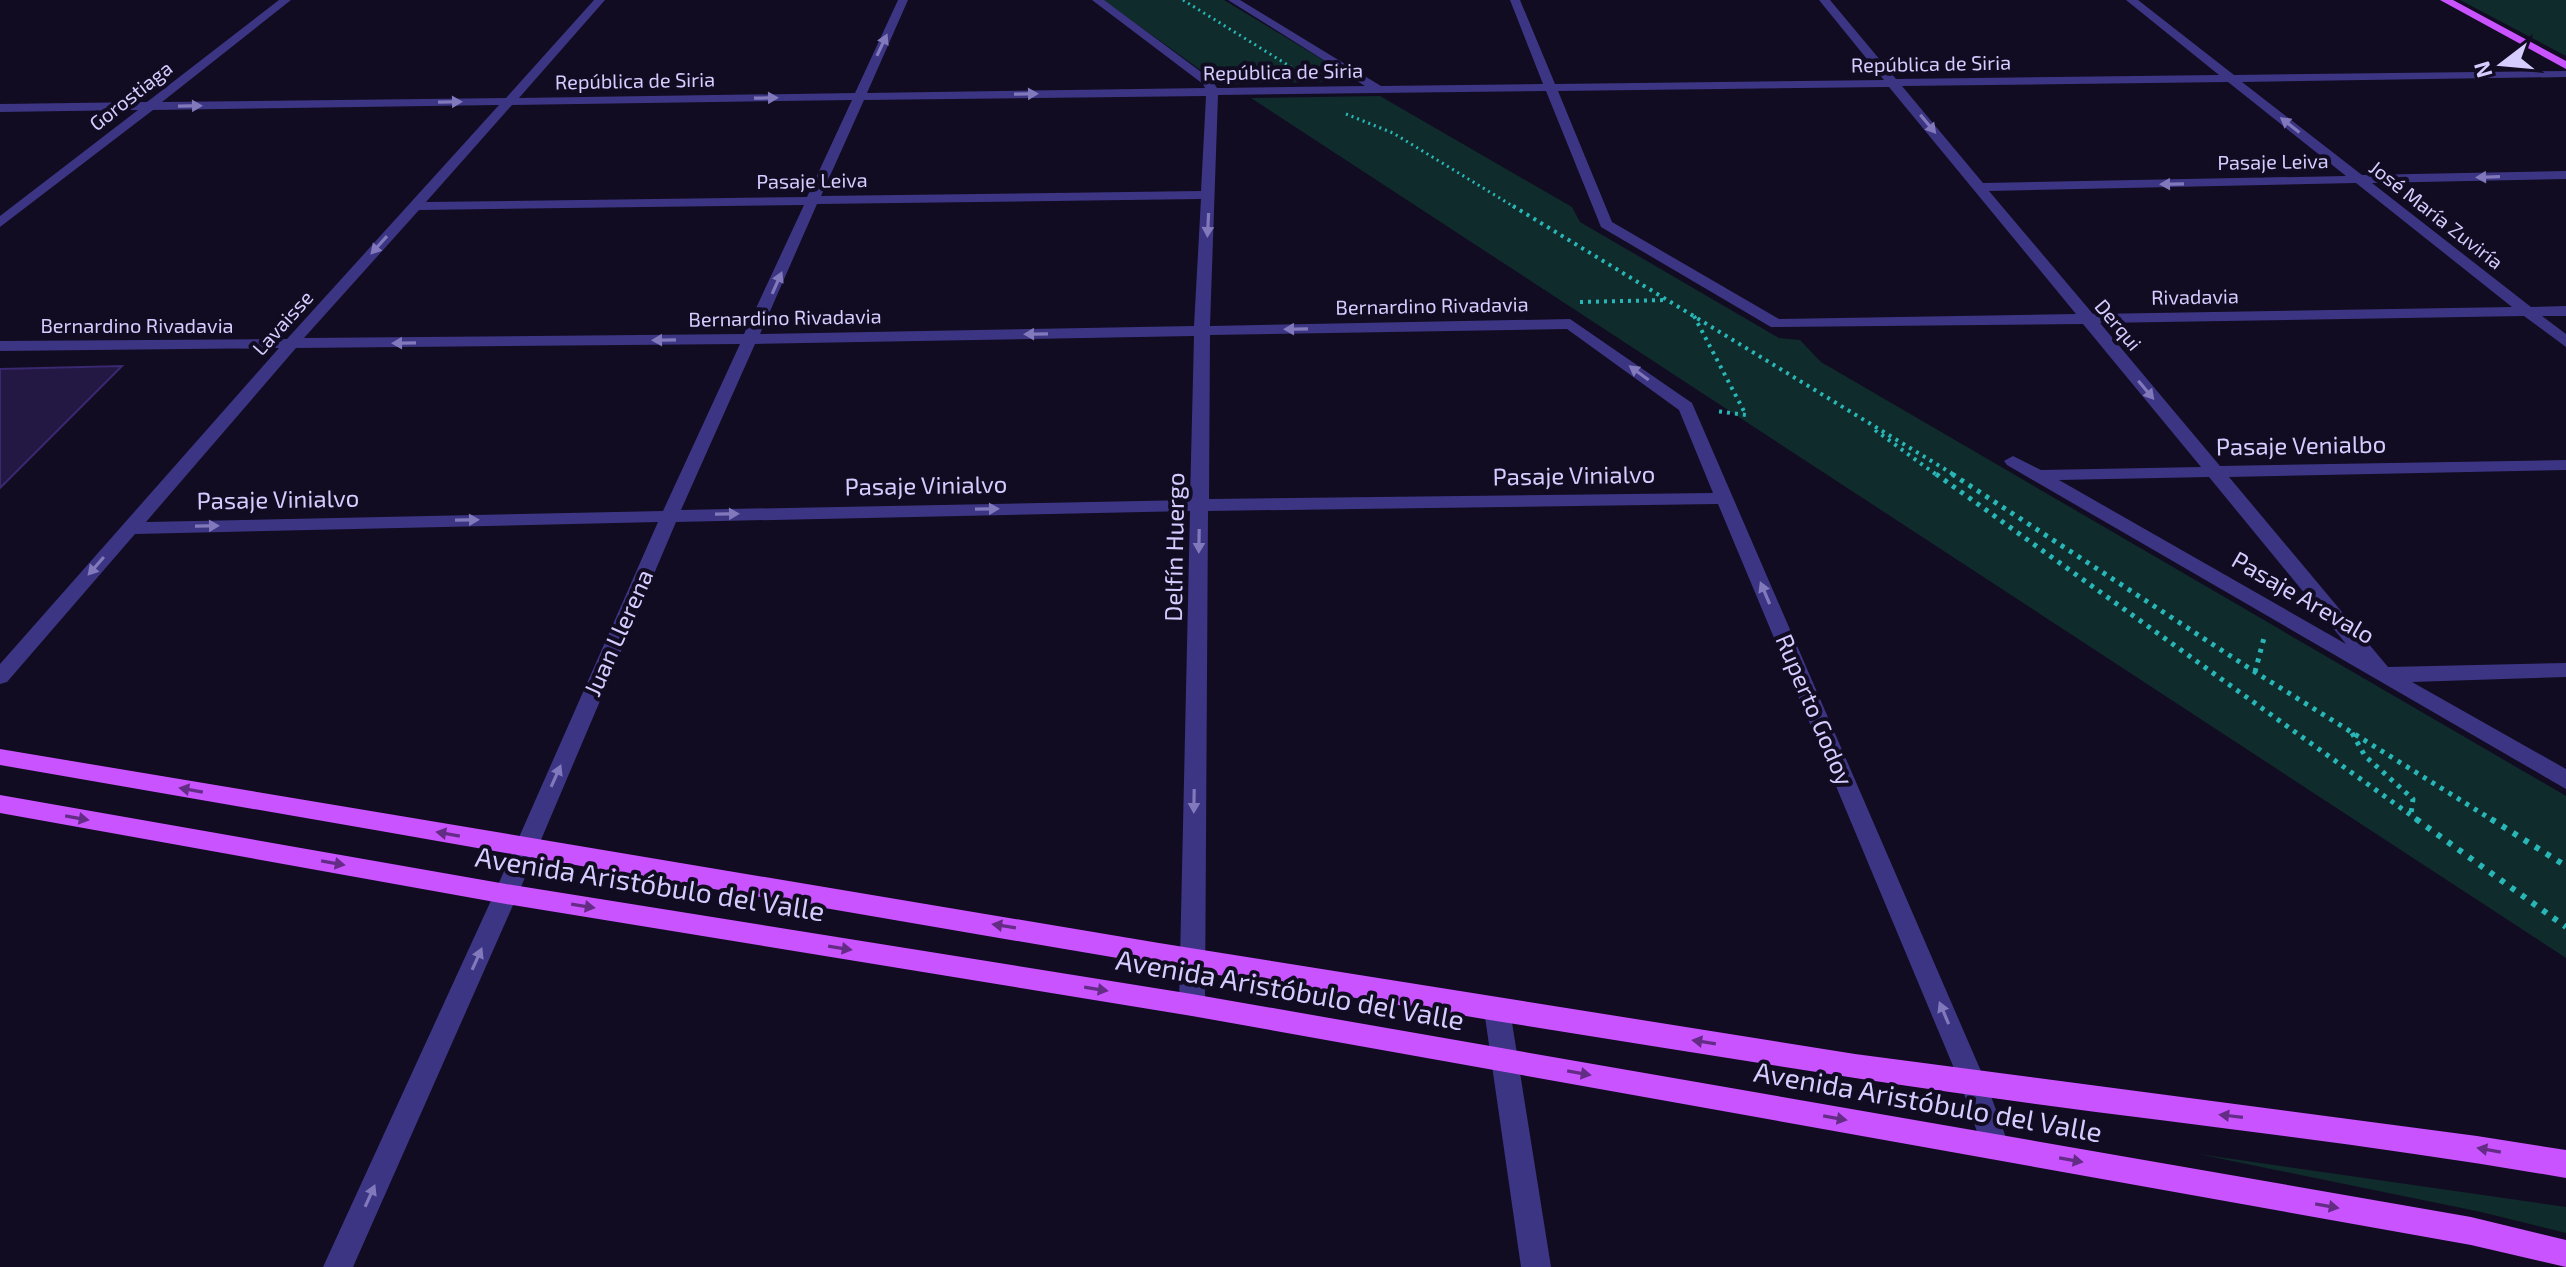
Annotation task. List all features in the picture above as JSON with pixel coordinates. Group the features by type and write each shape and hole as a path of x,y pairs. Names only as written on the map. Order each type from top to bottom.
{"main road":[{"path":"2445,0 2566,66"},
{"name":"Avenida Aristóbulo del Valle","path":"0,757 1497,1010 1974,1085 2452,1143 2566,1164"},
{"name":"Avenida Aristóbulo del Valle","path":"0,804 506,894 1192,1005 1502,1059 2471,1231 2566,1255"}],"street":[{"name":"Gorostiaga","path":"0,223 286,0"},
{"name":"Lavaisse","path":"0,677 290,345 600,0"},
{"name":"Juan Llerena","path":"338,1267 506,894 670,515 903,0"},
{"path":"1097,0 1208,82 1212,91"},
{"path":"1233,0 1379,90"},
{"path":"1515,0 1551,87"},
{"name":"Derqui","path":"1824,0 2383,675"},
{"name":"José María Zuviría","path":"2131,0 2566,342"},
{"name":"República de Siria","path":"0,108 2566,74"},
{"name":"Rivadavia","path":"1551,87 1606,224 1776,324 2566,311"},
{"name":"Delfín Huergo","path":"1192,1005 1202,331 1212,91"},
{"name":"Pasaje Leiva","path":"1980,187 2566,175"},
{"name":"Pasaje Leiva","path":"414,206 1210,195"},
{"path":"1570,324 1686,407"},
{"name":"Bernardino Rivadavia","path":"0,346 752,339 1570,324"},
{"name":"Ruperto Godoy","path":"1686,407 1974,1085 1995,1146"},
{"name":"Pasaje Arevalo","path":"2013,461 2566,780"},
{"name":"Pasaje Venialbo","path":"2037,475 2566,465"},
{"name":"Pasaje Vinialvo","path":"129,528 1199,505 1724,498"},
{"path":"2383,675 2566,670"},
{"path":"1497,1010 1502,1059 1536,1267"}],"path":[{"path":"1183,0 1310,79 1314,99 1393,133 1981,491 2255,672 2566,866"},
{"path":"1570,324 1578,302 1667,300"},
{"path":"1686,407 1746,415 1693,316"},
{"path":"1849,411 1975,505 2566,927"},
{"path":"2255,672 2271,610"},
{"path":"2352,732 2365,756 2413,799 2411,814"}],"green space":[{"path":"1103,0 1224,0 1358,81 1220,84"},
{"path":"2460,0 2566,0 2566,56"},
{"path":"1380,96 1572,207 1580,222 1779,338 1800,340 1821,362 2566,796 2566,958 1251,98"},
{"path":"2198,1154 2566,1207 2566,1233 2481,1212"}],"building":[{"path":"122,366 0,488 0,369"}]}
